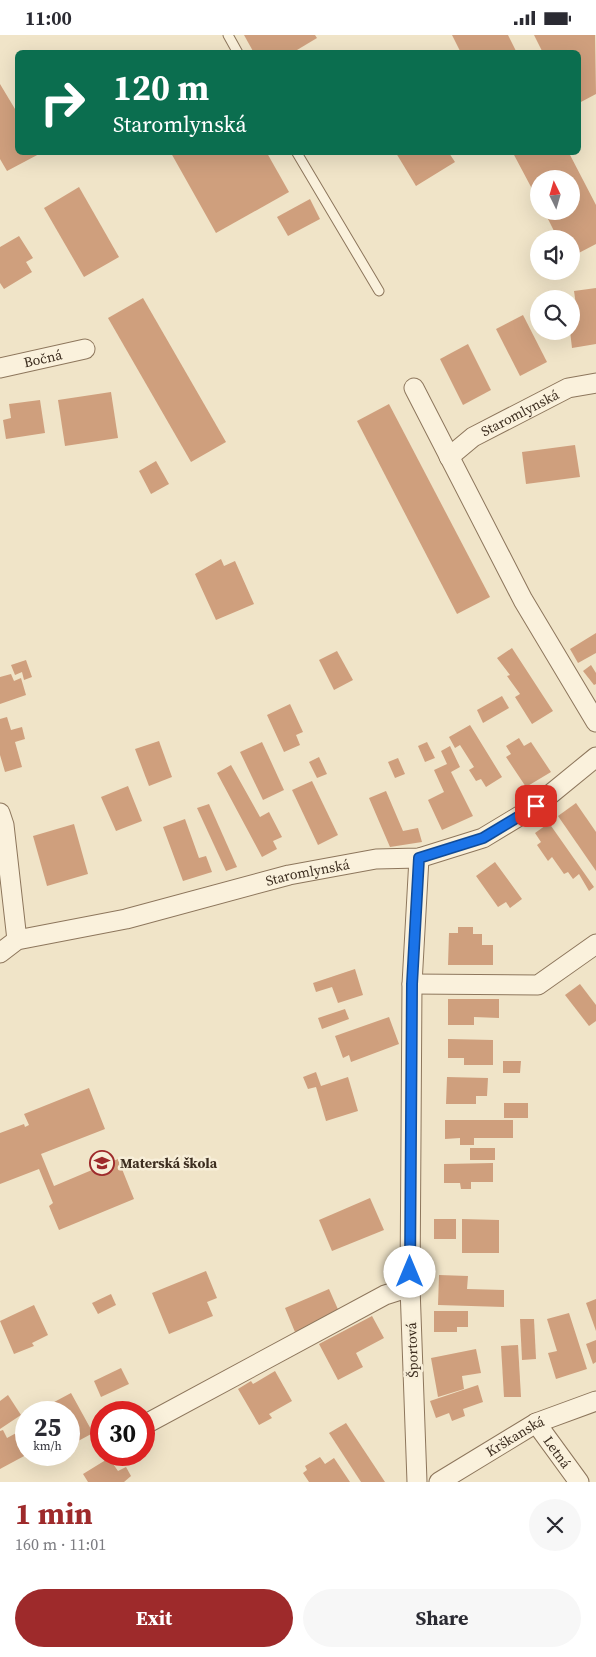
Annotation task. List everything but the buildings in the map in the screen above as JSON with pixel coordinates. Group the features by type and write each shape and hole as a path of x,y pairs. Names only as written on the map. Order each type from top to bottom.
{"street":[{"name":"Bočná","path":"0,368 84,349"},
{"name":"Staromlynská","path":"450,457 473,437 568,388 596,383"},
{"path":"414,388 523,600 596,722"},
{"name":"Staromlynská","path":"0,953 17,940 126,919 289,875 376,859 419,858 483,838 536,806 596,757"},
{"path":"0,813 4,825 17,940"},
{"name":"Športová","path":"418,1482 410,1287 412,984 419,858"},
{"path":"412,984 538,985 596,944"},
{"path":"155,1419 385,1295 410,1287"},
{"name":"Krškanská","path":"439,1482 536,1423 596,1401"},
{"name":"Letná","path":"536,1423 579,1482"}],"lane":[{"path":"228,35 236,50"},
{"path":"298,155 379,291"}],"place":[{"name":"Materská škola","path":"102,1163"}],"route":[{"path":"410,1272 412,984 419,858 483,838 536,806"}]}
